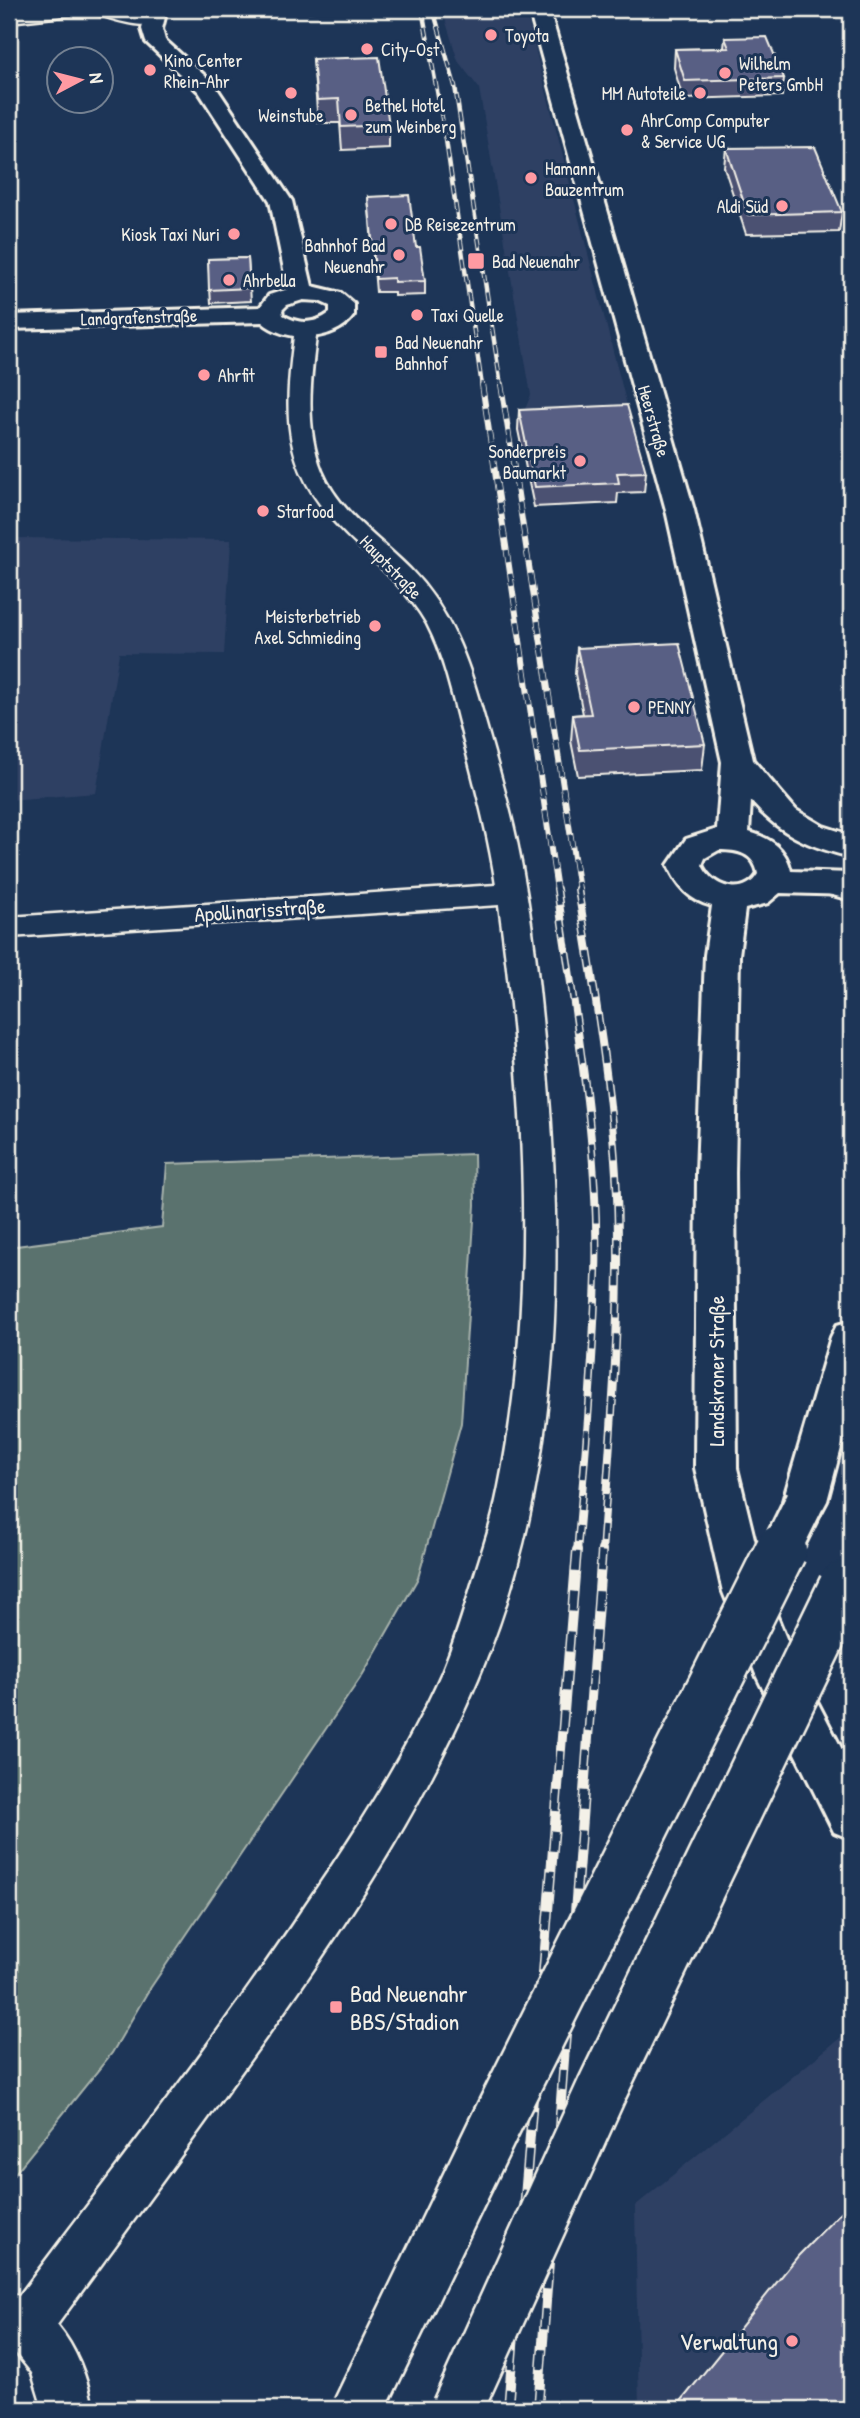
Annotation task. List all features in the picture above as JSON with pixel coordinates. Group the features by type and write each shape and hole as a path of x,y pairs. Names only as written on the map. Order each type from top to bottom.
{"main road":[{"name":"Heerstraße","path":"539,9 680,510 738,762 732,839"},
{"path":"155,14 152,29 156,42 207,88 277,194 285,211 301,293"},
{"path":"301,293 329,296 342,304 342,315 333,323 306,329 279,324 270,314 272,305 278,300 301,293"},
{"name":"Landgrafenstraße","path":"9,322 270,314"},
{"path":"738,762 763,795 793,826 851,846"},
{"path":"718,839 732,839 744,841 764,851 774,874 756,895 730,899 704,891 693,883 685,865 695,848 718,839"},
{"path":"774,874 848,881"},
{"name":"Landskroner Straße","path":"730,899 722,955 716,1172 716,1468 750,1604 773,1662 851,1816"},
{"path":"805,1501 851,1337"},
{"path":"358,2409 493,2129 805,1501 851,1415"},
{"path":"457,2409 602,2089 847,1579"}],"street":[{"path":"9,17 81,9"},
{"path":"99,9 127,18 155,14"},
{"name":"Hauptstraße","path":"17,2321 294,1961 393,1802 454,1690 481,1615 513,1510 527,1436 538,1321 540,1245 536,1135 527,1022 511,894 489,782 455,664 436,617 407,578 323,497 308,469 303,450 298,379 306,329"},
{"name":"Apollinarisstraße","path":"9,927 511,894"},
{"path":"17,2321 44,2344 58,2368 68,2409"}],"shaded area":[{"name":"Hamann Bauzentrum","path":"442,9 525,9 632,425 517,428 531,395 479,88 458,61"},
{"path":"9,538 231,540 224,654 119,653 96,793 9,800"},
{"path":"851,2029 851,2409 639,2409 635,2206"}],"green space":[{"path":"474,1154 475,1205 461,1423 418,1578 363,1674 147,1993 112,2053 9,2181 9,1247 162,1227 167,1164"}],"building":[{"path":"767,37 784,78 685,81 675,49 729,48 725,38"},
{"path":"379,57 389,125 341,127 339,99 317,100 313,59"},
{"name":"Aldi Süd","path":"815,147 842,212 748,215 726,148"},
{"name":"Bahnhof Bad Neuenahr","path":"409,195 416,247 420,247 425,281 394,282 394,278 376,279 368,197"},
{"path":"248,258 250,288 209,290 208,259"},
{"name":"Sonderpreis Baumarkt","path":"627,405 646,472 617,473 619,483 535,487 519,410"},
{"name":"PENNY","path":"679,643 705,744 580,750 573,715 591,714 577,648"},
{"name":"Verwaltung","path":"851,2202 851,2409 679,2409 678,2405 798,2256"}],"railway":[{"path":"422,9 446,140 482,386"},
{"path":"433,9 455,86 501,386"},
{"path":"482,384 557,890"},
{"path":"501,384 579,890"},
{"path":"557,889 585,1081 596,1227 593,1344 577,1552"},
{"path":"578,889 610,1102 618,1221 615,1363 602,1552"},
{"path":"508,2409 577,1550"},
{"path":"538,2409 602,1550"}],"place":[{"name":"Toyota","path":"491,35"},
{"name":"City-Ost","path":"367,49"},
{"name":"Kino Center Rhein-Ahr","path":"150,70"},
{"name":"Wilhelm Peters GmbH","path":"725,73"},
{"name":"Weinstube","path":"291,93"},
{"name":"MM Autoteile","path":"700,93"},
{"name":"Bethel Hotel zum Weinberg","path":"351,115"},
{"name":"AhrComp Computer & Service UG","path":"627,130"},
{"name":"Hamann Bauzentrum","path":"531,178"},
{"name":"Aldi Süd","path":"782,206"},
{"name":"DB Reisezentrum","path":"391,224"},
{"name":"Kiosk Taxi Nuri","path":"234,234"},
{"name":"Bahnhof Bad Neuenahr","path":"399,255"},
{"name":"Bad Neuenahr","path":"476,261"},
{"name":"Ahrbella","path":"229,280"},
{"name":"Taxi Quelle","path":"417,315"},
{"name":"Bad Neuenahr Bahnhof","path":"381,352"},
{"name":"Ahrfit","path":"204,375"},
{"name":"Sonderpreis Baumarkt","path":"580,461"},
{"name":"Starfood","path":"263,511"},
{"name":"Meisterbetrieb Axel Schmieding","path":"375,626"},
{"name":"PENNY","path":"634,707"},
{"name":"Bad Neuenahr BBS/Stadion","path":"336,2007"},
{"name":"Verwaltung","path":"792,2341"}]}
